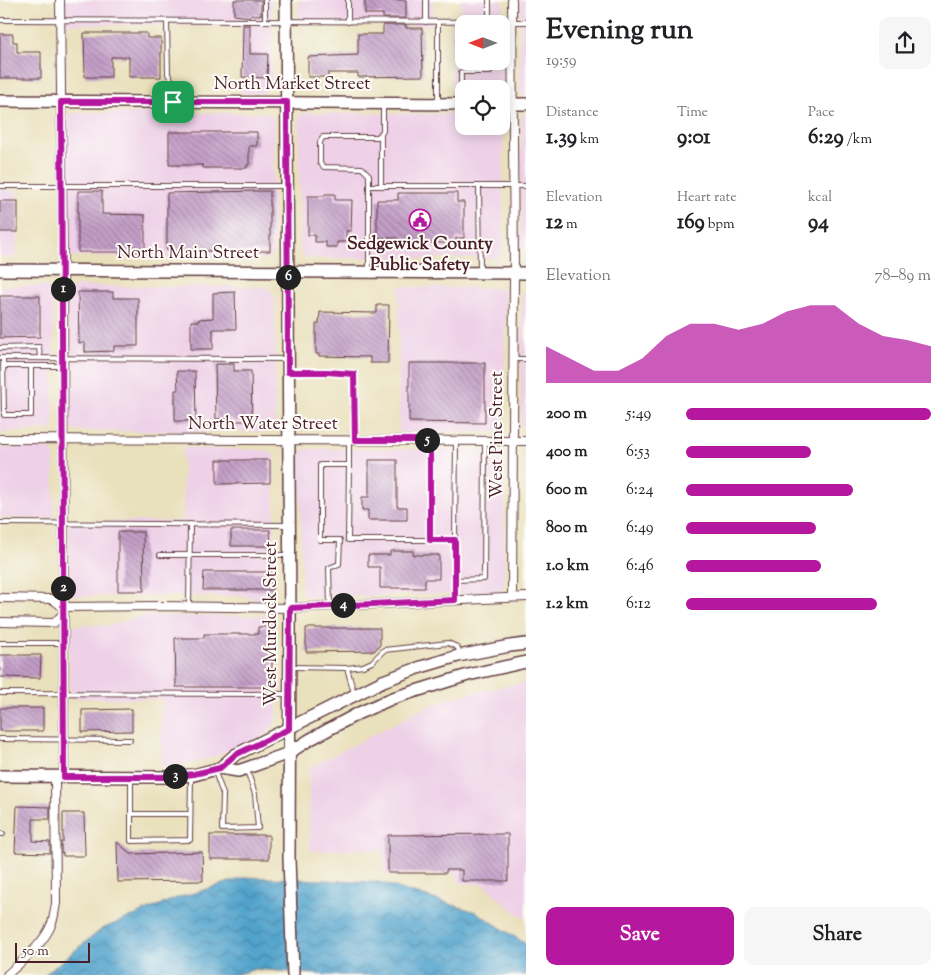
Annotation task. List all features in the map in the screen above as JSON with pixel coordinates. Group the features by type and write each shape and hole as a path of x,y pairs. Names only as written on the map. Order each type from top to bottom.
{"street":[{"path":"7,975 36,946 48,930 56,903 60,777 64,739 63,271 60,0"},
{"name":"West Murdock Street","path":"286,0 290,556 289,858 293,975"},
{"name":"West Pine Street","path":"512,0 514,186 520,273 514,359 512,597"},
{"name":"North Market Street","path":"0,101 455,104"},
{"path":"513,104 526,104"},
{"name":"North Main Street","path":"0,270 520,273"},
{"name":"North Water Street","path":"0,439 526,441"},
{"path":"0,598 52,599 63,610 189,607 290,608 526,597"},
{"path":"0,622 54,623 63,610"},
{"path":"217,769 235,755 384,681 421,667 462,656 526,644"},
{"path":"0,776 131,777 192,775 217,769 238,771 289,753 359,713 393,698 468,675 526,662"}],"lane":[{"path":"265,0 265,21"},
{"path":"348,0 348,22"},
{"path":"426,0 426,22"},
{"path":"489,0 489,15"},
{"path":"0,20 455,22"},
{"path":"167,21 168,74 172,81 173,102"},
{"path":"438,22 438,104"},
{"path":"512,22 526,22"},
{"path":"461,80 461,72 490,72"},
{"path":"381,186 383,103"},
{"path":"369,272 369,175 362,168 324,168 320,163 320,142 322,137 378,137 381,134"},
{"path":"0,186 287,186"},
{"path":"369,186 526,186"},
{"path":"479,186 480,273"},
{"path":"0,348 40,347 40,358"},
{"path":"31,366 31,415 4,415 2,358 40,358 63,362"},
{"path":"3,366 31,366 63,362 288,359"},
{"path":"514,359 526,359"},
{"path":"288,372 354,374 352,440 349,465 348,540"},
{"path":"430,440 430,540"},
{"path":"455,600 456,440"},
{"path":"455,580 484,579 485,441"},
{"path":"349,465 320,465 320,540 455,540"},
{"path":"0,523 289,525"},
{"path":"189,607 190,524"},
{"path":"330,606 329,568 339,564 340,540"},
{"path":"160,555 290,556"},
{"path":"0,643 64,643"},
{"path":"289,666 347,668 363,666 372,662 384,650 430,644 448,643 457,647 462,656"},
{"path":"347,668 355,695"},
{"path":"0,693 289,694"},
{"path":"0,739 130,740"},
{"path":"217,769 223,794 222,829 258,828 255,794 247,768"},
{"path":"131,777 131,841 190,840 192,775"},
{"path":"131,814 190,814"}],"shaded area":[{"path":"65,0 272,0 271,87 263,93 241,94 241,26 66,24"},
{"path":"299,0 433,0 433,25 299,25"},
{"path":"461,0 503,0 503,15 461,15"},
{"path":"520,0 526,0 526,97 521,94 520,90"},
{"path":"452,25 455,25 455,70 504,70 504,80 455,80 455,95 452,95"},
{"path":"267,113 271,115 274,120 273,253 271,257 266,259 69,256 67,252 66,118 67,114"},
{"path":"526,113 526,257 521,245 521,115"},
{"path":"301,114 455,114 455,135 503,135 502,254 494,258 308,258 303,256 300,251 299,118"},
{"path":"0,190 17,190 17,257 0,257"},
{"path":"0,286 45,286 53,291 54,422 53,427 48,430 0,432"},
{"path":"79,286 264,287 269,289 275,298 274,427 265,432 75,431 71,429 68,419 67,295 72,288"},
{"path":"399,287 500,288 504,291 504,426 502,430 498,432 399,432"},
{"path":"526,289 526,432 521,424 522,295"},
{"path":"0,448 45,448 51,450 54,455 54,519 0,518"},
{"path":"183,448 263,450 274,455 275,593 273,599 263,603 246,596 75,596 71,594 69,590 69,522 183,521"},
{"path":"307,449 498,450 502,452 505,459 504,585 501,590 489,593 308,597 304,595 302,590 300,456 302,451"},
{"path":"141,616 269,616 276,626 277,712 276,721 268,733 250,742 193,763 161,767 162,699 70,698 69,635 73,627 79,625 108,626"},
{"path":"526,682 526,919 506,905 484,884 458,883 457,874 385,875 383,849 310,851 309,768 427,707 462,695"}],"water":[{"path":"246,877 378,882 476,912 526,944 526,975 328,975 255,969 235,975 44,975 102,929 174,899"}],"building":[{"path":"234,0 261,0 261,15 250,15 250,17 234,15"},
{"path":"365,0 406,0 406,18 383,18 383,14 365,14"},
{"path":"243,25 250,25 250,54 268,54 267,78 242,77"},
{"path":"383,25 406,25 406,28 422,28 423,76 358,77 358,73 328,73 328,77 308,77 308,57 358,55 358,34 383,34"},
{"path":"84,33 147,33 147,38 161,38 161,77 129,77 129,57 111,57 111,77 85,77"},
{"path":"0,34 13,34 13,42 17,42 17,52 41,52 41,78 0,78"},
{"path":"169,132 257,132 257,146 249,146 249,165 247,165 247,168 203,168 203,165 169,165"},
{"path":"78,191 102,191 102,214 145,215 145,252 78,252"},
{"path":"270,191 270,251 167,251 167,193"},
{"name":"Sedgewick County Public Safety","path":"398,193 457,193 457,202 464,202 464,238 456,238 456,243 397,243 397,238 377,238 377,200 398,200"},
{"path":"325,194 335,194 335,200 352,200 351,231 346,231 346,242 337,242 337,247 326,247 326,242 315,242 315,235 308,235 308,196 325,196"},
{"path":"0,201 18,201 18,232 0,232"},
{"path":"78,292 113,292 113,298 138,298 138,346 114,346 114,351 85,352 85,343 79,343"},
{"path":"235,292 236,329 213,329 213,349 191,349 191,321 213,318 213,293"},
{"path":"0,296 40,296 40,337 0,338"},
{"path":"377,305 389,305 388,363 370,363 370,357 319,356 319,354 316,354 316,324 319,324 320,312 377,313"},
{"path":"409,363 485,363 485,423 409,422"},
{"path":"215,364 234,364 234,371 251,371 252,421 233,421 232,418 216,419"},
{"path":"177,371 195,371 196,421 175,421 175,390 178,390"},
{"path":"217,460 270,460 270,483 217,484"},
{"path":"369,460 397,460 397,507 407,507 407,520 368,520 368,510 362,510 362,497 369,497"},
{"path":"231,530 270,530 271,546 231,546"},
{"path":"118,532 143,532 144,591 118,591"},
{"path":"390,551 413,551 413,555 439,555 439,579 425,579 425,588 380,588 380,567 368,567 368,555 390,555"},
{"path":"204,572 272,572 272,590 203,590"},
{"path":"258,627 272,627 272,687 176,687 175,638 204,638 204,634 258,634"},
{"path":"306,628 380,628 380,645 374,651 306,652"},
{"path":"0,655 41,655 40,678 0,677"},
{"path":"0,708 43,708 43,731 0,731"},
{"path":"132,709 132,731 82,732 82,710"},
{"path":"17,806 50,807 50,819 33,819 33,841 50,842 50,853 15,852"},
{"path":"63,813 84,813 85,856 63,856 63,853 61,853"},
{"path":"508,834 508,881 462,881 462,870 446,870 446,873 388,873 388,835"},
{"path":"210,835 269,835 269,859 210,859"},
{"path":"117,842 131,854 202,852 203,881 118,882"}],"place":[{"name":"Sedgewick County Public Safety","path":"420,220"}],"route":[{"path":"61,102 173,102 287,102 288,372 354,374 355,440 430,440 430,540 455,540 455,600 290,608 289,729 235,755 220,768 194,774 167,777 64,777 61,102"}]}
